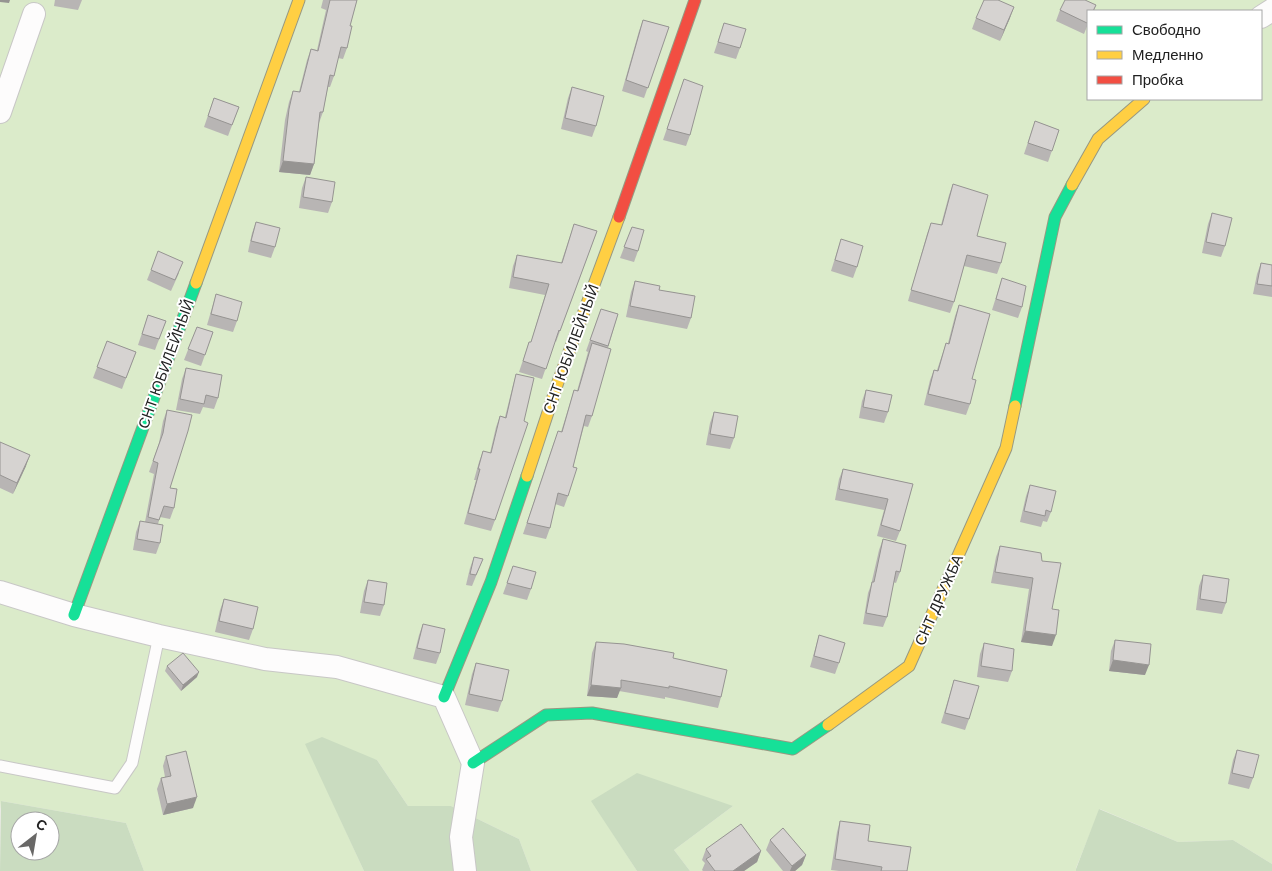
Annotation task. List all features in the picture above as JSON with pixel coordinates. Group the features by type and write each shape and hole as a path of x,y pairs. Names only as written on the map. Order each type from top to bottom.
{"street":[{"name":"СНТ ЮБИЛЕЙНЫЙ","path":"74,615 299,0"},
{"name":"СНТ ЮБИЛЕЙНЫЙ","path":"444,697 491,582 558,382 627,195 694,0"},
{"path":"0,112 34,14"},
{"name":"СНТ ДРУЖБА","path":"473,763 546,715 592,713 793,749 909,666 1006,448 1055,217 1098,139 1143,100"},
{"path":"0,592 74,615 159,636 265,659 337,667 444,697 473,763 461,837 465,871"}],"lane":[{"path":"0,766 115,788 132,763 159,636"}],"green space":[{"path":"0,0 1272,0 1272,864 1233,840 1178,842 1100,809 1076,871 690,871 674,850 733,806 592,801 637,871 531,871 519,839 451,806 408,806 377,760 306,744 364,871 144,871 126,823 1,801 0,811"},
{"path":"322,737 377,760 408,806 451,806 519,839 531,871 364,871 305,744"},
{"path":"637,773 733,806 674,850 690,871 637,871 591,801"},
{"path":"1,801 58,811 10,811 10,861 60,861 60,811 126,823 144,871 0,871"},
{"path":"1099,809 1178,842 1233,840 1272,864 1272,871 1076,871"}],"building":[{"path":"330,0 357,0 350,26 352,26 347,48 341,47 334,76 330,75 323,112 320,112 314,164 283,161 293,91 300,92 311,49 318,51"},
{"path":"984,0 998,0 1014,7 1004,30 976,18"},
{"path":"1065,0 1085,0 1096,5 1094,10 1087,10 1087,23 1060,10"},
{"path":"643,20 669,27 648,88 626,80"},
{"path":"724,23 746,29 740,48 718,42"},
{"path":"684,79 703,86 690,135 667,129"},
{"path":"572,87 604,96 596,126 565,118"},
{"path":"214,98 239,107 232,125 208,116"},
{"path":"1035,121 1059,130 1052,151 1028,143"},
{"path":"306,177 335,182 332,202 303,197"},
{"path":"953,184 988,195 977,236 1006,243 1001,263 967,255 954,302 911,290 931,223 942,225"},
{"path":"1212,213 1232,218 1225,246 1206,242"},
{"path":"256,222 280,228 275,247 251,241"},
{"path":"574,224 597,231 546,369 523,361 529,342 531,342 549,284 513,277 517,255 562,263"},
{"path":"632,227 644,230 638,251 624,247"},
{"path":"841,239 863,246 857,267 835,260"},
{"path":"158,251 183,262 175,280 151,270"},
{"path":"1261,263 1272,265 1272,286 1257,284"},
{"path":"1002,278 1026,286 1022,307 996,299"},
{"path":"635,281 660,286 659,290 695,296 691,318 630,306"},
{"path":"216,294 242,302 237,321 211,314"},
{"path":"959,305 990,314 972,379 976,380 970,404 928,394 934,370 938,371 946,343 949,344"},
{"path":"601,309 618,314 608,346 590,340"},
{"path":"148,315 166,321 159,339 142,334"},
{"path":"197,327 213,332 205,355 188,349"},
{"path":"107,341 136,352 126,378 97,367"},
{"path":"592,343 611,349 592,416 586,415 573,467 577,468 568,496 558,493 550,528 527,523 558,431 562,432 574,390 578,391"},
{"path":"186,368 222,375 218,398 206,395 204,404 180,399"},
{"path":"516,374 534,378 524,421 528,423 495,520 468,513 483,451 491,453 500,416 506,418"},
{"path":"866,390 892,395 888,412 863,407"},
{"path":"167,410 192,415 170,488 177,489 174,508 164,506 159,520 148,517 158,463 153,461 163,433"},
{"path":"714,412 738,416 734,438 710,434"},
{"path":"0,442 30,455 17,483 0,475"},
{"path":"843,469 913,484 900,531 881,525 888,499 839,489"},
{"path":"1030,485 1056,491 1051,512 1046,510 1045,516 1024,511"},
{"path":"140,521 163,525 160,543 137,539"},
{"path":"883,539 906,545 900,572 896,571 887,617 866,613"},
{"path":"1000,546 1041,553 1042,561 1061,563 1052,609 1059,610 1056,635 1025,631 1033,578 995,572"},
{"path":"474,557 483,559 476,575 470,574"},
{"path":"513,566 536,572 531,589 507,583"},
{"path":"1203,575 1229,579 1226,603 1200,599"},
{"path":"368,580 387,583 384,605 364,602"},
{"path":"224,599 258,607 253,629 219,621"},
{"path":"423,624 445,629 440,653 417,648"},
{"path":"819,635 845,643 839,663 814,656"},
{"path":"1115,640 1151,644 1149,665 1113,660"},
{"path":"596,642 624,644 674,653 673,658 727,670 721,697 669,686 669,688 621,680 621,688 591,685"},
{"path":"984,643 1014,649 1012,671 981,666"},
{"path":"183,653 199,672 183,685 167,666"},
{"path":"476,663 509,670 502,701 469,694"},
{"path":"954,680 979,686 969,719 945,713"},
{"path":"1237,750 1259,755 1253,778 1232,773"},
{"path":"186,751 197,797 167,804 161,778 171,776 166,756"},
{"path":"840,821 870,825 868,841 911,847 907,871 881,871 882,867 835,859"},
{"path":"741,824 761,851 733,871 715,871 706,859 711,856 706,849"},
{"path":"783,828 806,855 792,866 770,840"}],"traffic: fast":[{"path":"1015,406 1055,217 1072,185"},
{"path":"74,615 196,283"},
{"path":"444,697 491,582 527,476"},
{"path":"473,763 546,715 592,713 793,749 828,725"}],"traffic: slow":[{"path":"196,283 299,0"},
{"path":"1072,185 1098,139 1143,100"},
{"path":"527,476 558,382 619,217"},
{"path":"828,725 909,666 1006,448 1015,406"}],"traffic: jam":[{"path":"619,217 695,0"}]}
